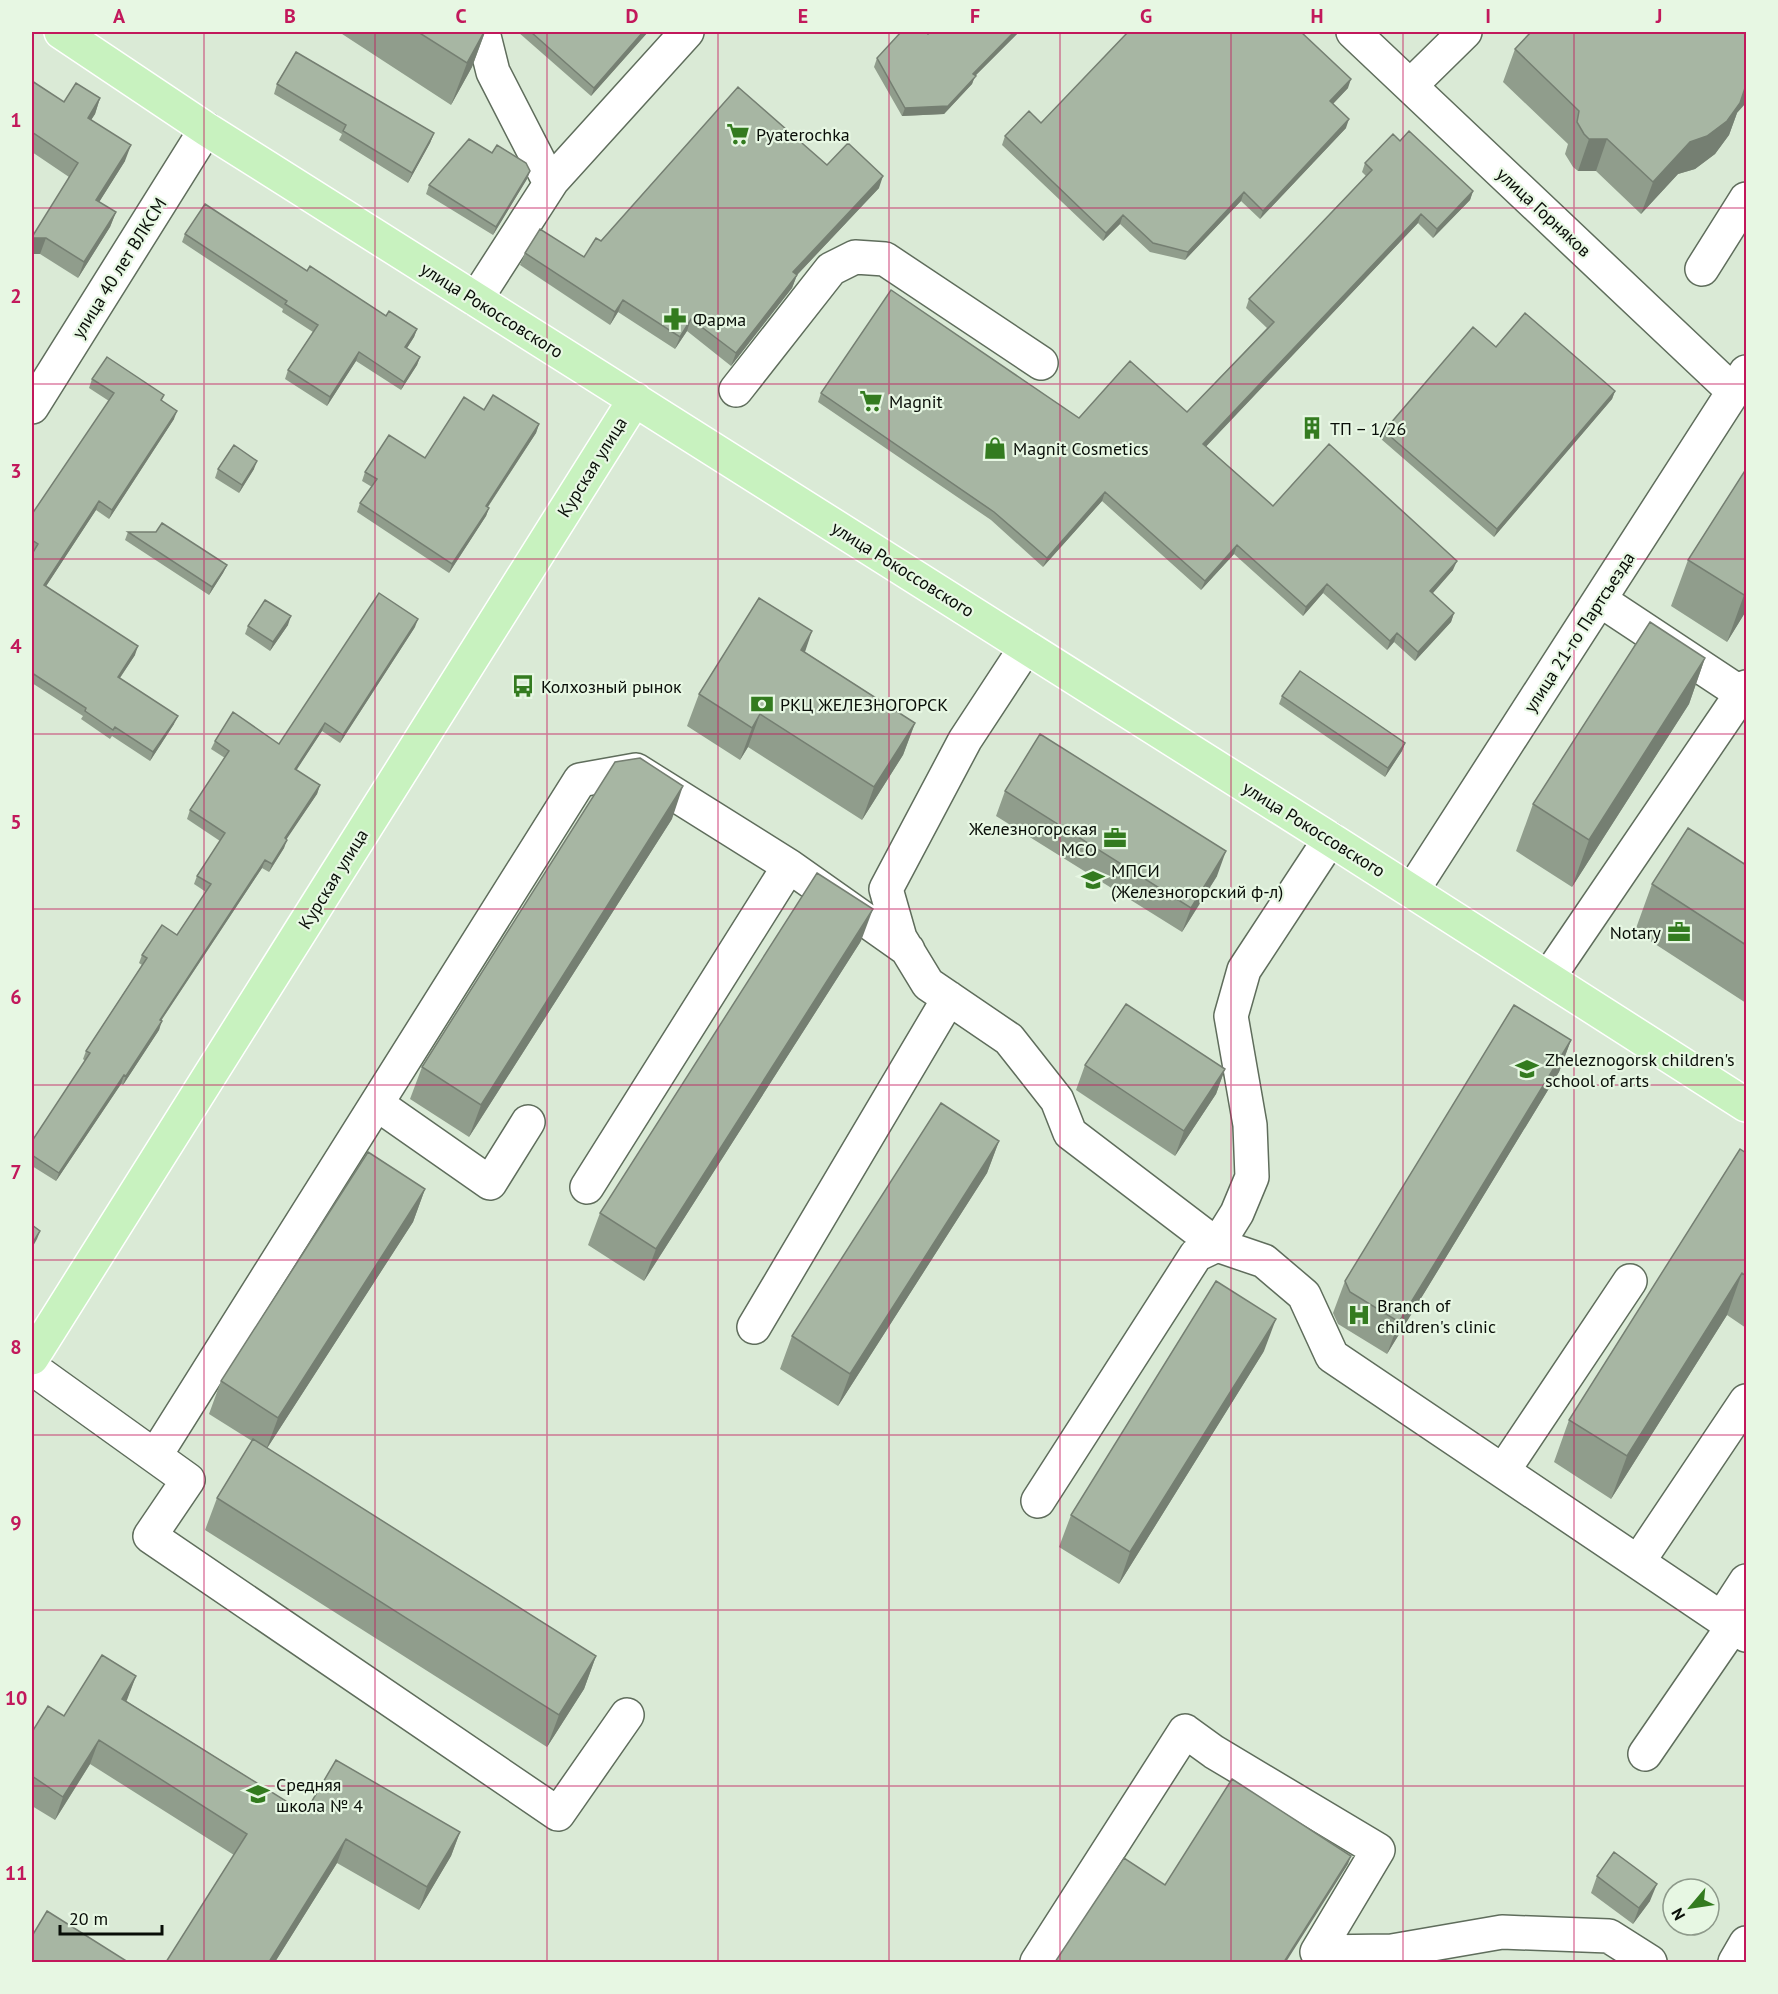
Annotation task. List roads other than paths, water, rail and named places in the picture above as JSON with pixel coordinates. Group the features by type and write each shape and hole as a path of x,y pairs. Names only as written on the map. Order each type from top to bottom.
{"main road":[{"name":"улица Рокоссовского","path":"61,32 206,129 1330,838 1746,1105"},
{"name":"Курская улица","path":"32,1358 634,399"}],"street":[{"path":"483,32 493,72 550,183"},
{"path":"476,299 550,183 687,32"},
{"name":"улица Горняков","path":"1353,32 1410,86 1740,382"},
{"path":"1410,86 1465,32"},
{"name":"улица 40 лет ВЛКСМ","path":"32,407 206,129"},
{"path":"1702,269 1746,199"},
{"path":"736,390 831,269 855,257 885,259 893,263 1041,363"},
{"name":"улица 21-го Партсъезда","path":"1412,891 1740,382"},
{"path":"1548,978 1741,704 1600,600"},
{"path":"1026,647 965,740 886,889 900,938 928,984 1009,1039 1057,1100 1070,1133 1217,1245 1264,1261 1304,1295 1332,1356 1734,1626"},
{"path":"155,1456 580,780 636,770 789,866 908,950"},
{"path":"1038,1501 1196,1255 1217,1245 1237,1213 1252,1178 1250,1125 1231,1016 1244,970 1330,838"},
{"path":"587,1186 789,866"},
{"path":"754,1327 949,998"},
{"path":"376,1104 490,1183 528,1122"},
{"path":"1503,1472 1630,1281"},
{"path":"32,1368 188,1480 150,1536 558,1814 627,1715"},
{"path":"1638,1562 1746,1401"},
{"path":"1645,1754 1734,1626 1746,1581"},
{"path":"1036,1962 1185,1731 1223,1757 1378,1850 1313,1957"},
{"path":"1313,1957 1392,1951 1502,1932 1609,1936 1650,1962"},
{"path":"1735,1962 1746,1943"}],"place":[{"name":"Pyaterochka","path":"738,134"},
{"name":"Фарма","path":"675,319"},
{"name":"Magnit","path":"871,401"},
{"name":"ТП – 1/26","path":"1312,428"},
{"name":"Magnit Cosmetics","path":"995,448"},
{"name":"Колхозный рынок","path":"523,686"},
{"name":"РКЦ ЖЕЛЕЗНОГОРСК","path":"762,704"},
{"name":"Железногорская МСО","path":"1115,838"},
{"name":"МПСИ (Железногорский ф-л)","path":"1093,880"},
{"name":"Notary","path":"1679,932"},
{"name":"Zheleznogorsk children's school of arts","path":"1527,1069"},
{"name":"Branch of children's clinic","path":"1359,1315"},
{"name":"Средняя школа № 4","path":"258,1794"}]}
